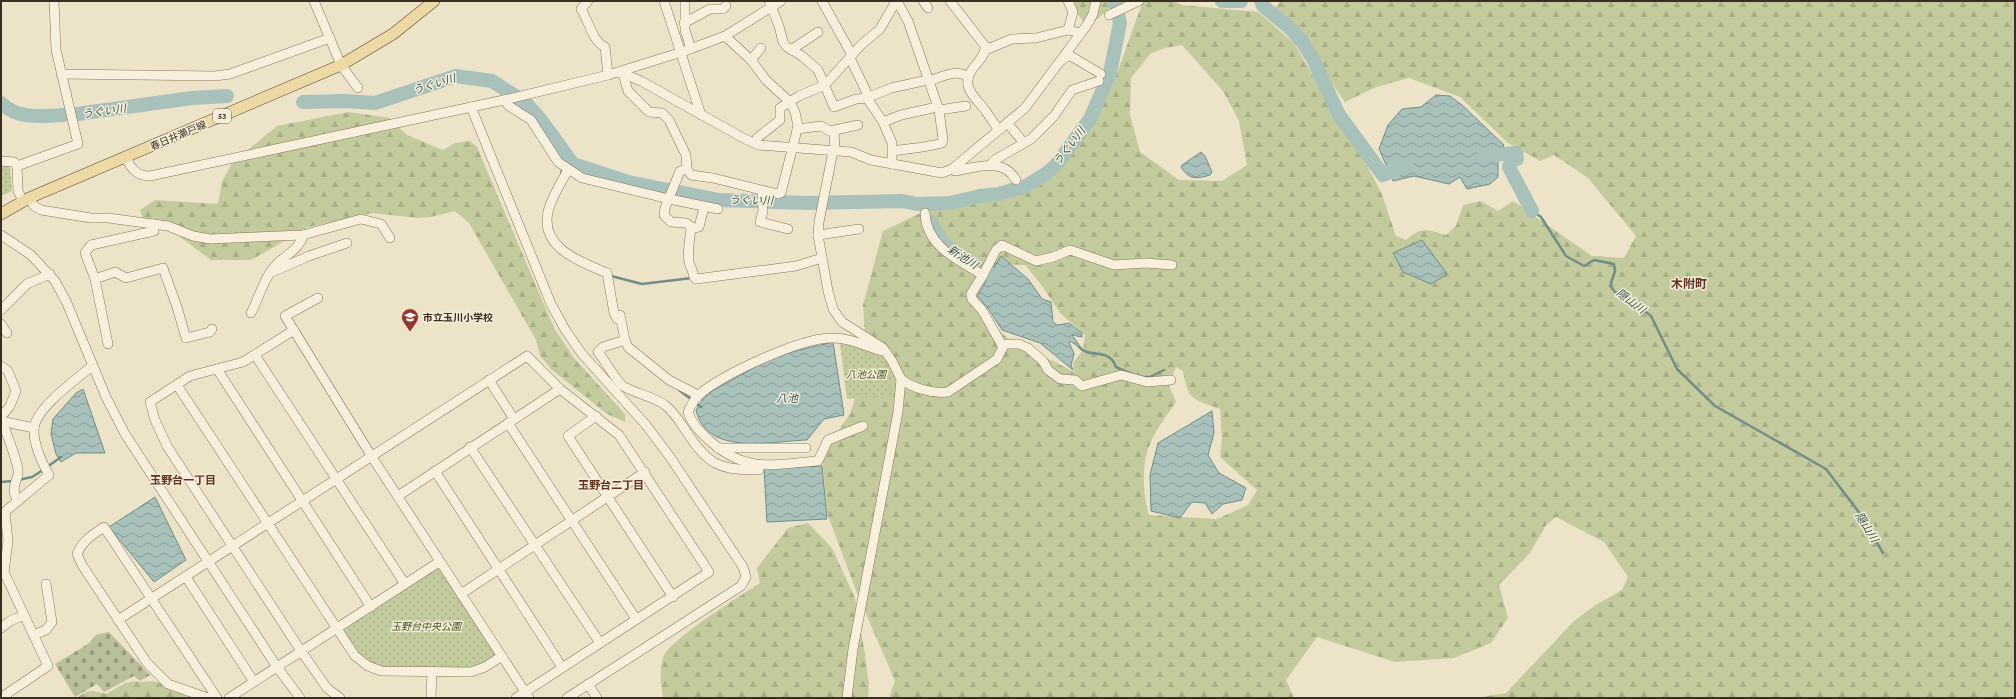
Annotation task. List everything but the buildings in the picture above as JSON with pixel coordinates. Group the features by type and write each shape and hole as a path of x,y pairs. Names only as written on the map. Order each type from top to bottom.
{"main road":[{"name":"春日井瀬戸線","path":"1,214 26,200 341,65 393,34 434,1"}],"street":[{"path":"17,166 78,144 56,50 54,1"},
{"path":"314,1 341,65 358,88"},
{"path":"588,1 581,10 588,19 600,45 605,47 608,75"},
{"path":"664,1 682,52 701,115"},
{"path":"684,1 684,23 691,49"},
{"path":"126,157 134,171 141,176 150,176 504,100 621,73 725,36 770,4 781,1"},
{"path":"822,1 851,57 866,91 867,98 883,122 892,143 892,164"},
{"path":"754,143 757,138 780,120 780,108 798,96 825,85 880,29 897,1 908,21 938,109 943,140 942,143 921,149 915,148 893,152"},
{"path":"950,1 983,42 986,50"},
{"path":"1068,1 1074,12 1068,30"},
{"path":"621,73 641,81 754,143 792,148 852,152 870,160 942,173 952,169 1008,124 1035,96 1093,14 1096,1"},
{"path":"1109,15 1138,1"},
{"path":"770,4 779,26 783,42 791,50 802,56 818,70 834,107 856,99 867,98 890,88 928,81 951,73 961,74 968,78"},
{"path":"684,23 710,9 723,9 726,6"},
{"path":"999,130 969,93 968,78 971,70 986,50 1012,39 1036,38 1068,30 1080,33"},
{"path":"791,50 818,32"},
{"path":"621,73 628,91 649,112 662,113 669,120 686,155 687,169 694,177 713,178 780,193 797,129 795,112 790,102 766,80 751,60 725,36"},
{"path":"61,74 222,76 260,65 330,38"},
{"path":"751,60 761,48"},
{"path":"991,164 993,161 1031,139 1054,116 1072,90 1100,78 1069,55 1064,60 1061,60"},
{"path":"504,100 509,106 531,120 558,162 582,178 595,183 669,200 718,209"},
{"path":"883,122 901,115 966,106"},
{"path":"471,107 552,304 566,331 582,354 646,425 670,457 743,568 746,577 741,586 567,698"},
{"path":"1008,124 1024,143"},
{"path":"797,129 821,126 830,131 834,131 850,125 858,125"},
{"path":"834,131 834,151 821,207 818,235 828,291 833,309 842,322 883,348 901,379 907,384 939,393 948,392 997,359 1006,344 1019,344 1028,348 1043,361 1048,370 1060,379 1075,380 1082,386 1121,375 1147,382 1171,380"},
{"path":"1,161 14,162 17,166 18,191 26,200 41,210 91,218 108,218 168,226 193,236 210,239 303,236 361,219 381,224 390,238"},
{"path":"952,169 955,171 991,164 1004,167 1012,173 1016,180"},
{"path":"687,169 680,171 674,183 664,215 671,222 686,223 692,227 689,262 693,268 694,277 696,279 796,266 822,258"},
{"path":"568,170 548,211 547,230 553,240 568,256 607,273 614,312 617,319 620,315 625,340 628,347 670,380 698,395"},
{"path":"762,195 763,211 760,222 788,229"},
{"path":"691,229 699,227 704,207"},
{"path":"925,213 927,227 935,242 950,255 983,275"},
{"path":"108,344 95,279 85,252 92,245 154,231 152,224"},
{"path":"818,235 859,229"},
{"path":"1,235 31,255 50,274 66,301 92,366 125,434 277,667 300,698"},
{"path":"251,313 259,299 269,273 301,243 303,236"},
{"path":"269,273 309,256 347,243"},
{"path":"1003,347 982,310 972,299 971,294 996,250 1002,245 1036,261 1053,257 1070,250 1114,264 1172,264"},
{"path":"95,279 115,272 126,278 163,268 186,338 210,332 212,329"},
{"path":"1,310 27,284 50,274"},
{"path":"318,298 285,316 439,562 527,695"},
{"path":"1,324 7,333"},
{"path":"294,330 243,362 190,376 150,402 155,420 168,446 232,547 327,688 340,698"},
{"path":"863,426 828,440 818,461 759,465 734,459 718,448 701,433 691,420 688,412 698,395 717,381 776,353 816,340 830,338 848,340 886,352"},
{"path":"625,340 603,347 598,352 622,386 650,396 666,405 677,417 704,455 718,466 734,470 759,470 759,465"},
{"path":"256,355 405,584"},
{"path":"118,620 268,525 527,356 560,389 619,435 645,472 709,572 562,667 527,695 516,698"},
{"path":"1,366 8,372 16,391 2,421 17,467 18,475 15,478 14,491 18,501"},
{"path":"7,698 5,695 48,666 4,572 8,541 3,513 49,475 39,458 34,428 41,412 92,366"},
{"path":"217,369 371,607"},
{"path":"847,698 853,649 898,412 901,379"},
{"path":"489,380 511,421 571,521 636,620"},
{"path":"177,385 355,656 368,666 381,671 471,672 485,667 502,656"},
{"path":"616,393 622,386"},
{"path":"398,496 470,447 560,389"},
{"path":"596,416 568,436 672,596"},
{"path":"2,421 34,428"},
{"path":"470,447 600,643"},
{"path":"718,448 806,448"},
{"path":"435,471 562,667"},
{"path":"461,594 645,472"},
{"path":"208,698 168,684 147,664 82,565 77,554 81,545 87,538 104,527 217,698"},
{"path":"229,698 439,562"},
{"path":"186,577 254,682"},
{"path":"33,635 46,630 52,622 46,584"},
{"path":"1,628 10,621 24,615"},
{"path":"431,698 432,671"},
{"path":"588,684 597,698"}],"green space":[{"path":"1074,1 1117,1 1092,24 1084,22 1076,12"},
{"path":"1143,1 1173,1 1182,5 1258,12 1294,43 1344,129 1364,160 1381,192 1396,236 1406,240 1416,233 1425,230 1446,235 1456,226 1463,205 1481,201 1498,211 1513,201 1592,256 1624,258 1636,236 1588,178 1554,155 1540,161 1508,143 1460,97 1409,78 1376,87 1345,102 1324,72 1307,39 1274,10 1280,1 2015,1 2015,698 1476,698 1506,693 1574,621 1594,606 1622,590 1628,577 1604,542 1556,517 1546,525 1530,553 1499,585 1508,618 1491,643 1454,658 1395,662 1317,637 1286,680 1294,698 889,698 895,681 857,593 827,513 822,454 850,414 867,362 863,305 883,231 933,207 994,199 1039,184 1076,148 1101,107 1114,82","holes":["1182,45 1223,91 1239,121 1247,165 1222,181 1179,180 1140,152 1130,115 1131,78 1150,54 1165,48","1000,264 1025,265 1040,283 1060,313 1085,335 1083,350 1073,363 1074,372 1008,338 984,319 972,295 983,276","1176,367 1183,371 1187,388 1193,398 1220,409 1222,440 1220,457 1257,490 1248,505 1217,519 1149,515 1144,489 1145,460 1147,451 1155,433 1176,402 1169,385"]},
{"path":"349,112 389,118 407,135 443,150 455,143 470,141 477,147 554,328 574,358 625,414 625,422 607,414 551,369 540,355 536,340 469,223 455,211 430,217 417,218 373,213 309,227 251,260 211,260 172,231 144,221 140,210 155,200 218,204 222,182 232,163 277,126"},
{"path":"5,163 10,168 12,191 1,196 1,164"},
{"name":"八池公園","path":"840,344 847,344 882,355 892,379 891,395 847,399"},
{"path":"808,523 832,548 855,598 865,654 869,686 868,698 663,698 661,668 663,658 668,650 691,630 760,583 757,568 788,528"},
{"name":"玉野台中央公園","path":"436,568 440,569 495,653 495,657 472,668 380,667 364,660 342,632 343,629"},
{"path":"109,632 150,675 140,681 134,676 104,692 97,684 75,697 55,664 88,644 96,635"},
{"path":"135,681 154,681 195,698 77,698 91,691 106,694 125,683"}],"water":[{"path":"1436,95 1450,96 1462,105 1504,145 1498,158 1498,177 1490,184 1467,189 1460,177 1449,184 1414,176 1393,181 1379,149 1388,125 1402,109 1421,107"},
{"path":"1201,152 1205,156 1212,172 1210,175 1197,178 1190,176 1181,167"},
{"path":"1422,240 1447,274 1431,284 1403,272 1393,253"},
{"path":"1001,256 1028,279 1042,299 1051,302 1053,322 1057,325 1069,323 1082,333 1082,337 1072,335 1082,349 1070,341 1069,342 1074,354 1071,365 1073,370 1040,343 1002,330 988,308 977,296"},
{"name":"八池","path":"833,342 844,415 824,419 807,440 742,443 726,440 713,435 702,425 696,410 703,399 712,391 775,356"},
{"path":"83,389 105,453 76,453 61,462 56,454 51,434 53,419 76,393"},
{"path":"1212,411 1214,433 1208,455 1219,473 1246,488 1242,500 1223,504 1212,514 1205,503 1192,502 1180,518 1151,511 1150,475 1158,443"},
{"path":"822,466 827,519 767,522 764,468"},
{"path":"155,497 186,560 154,582 109,527"}],"waterway":[{"name":"うぐい川","path":"303,102 344,101 375,103 456,76 492,81 525,102 541,120 573,164 628,182 720,200 808,203 902,201 917,204 950,203 980,196 999,194 1026,186 1047,173 1057,164 1090,119 1110,73 1120,23 1115,1"},
{"name":"うぐい川","path":"1222,1 1241,1"},
{"path":"1261,1 1263,6 1291,29 1303,43 1313,59 1339,115 1383,175 1407,166"},
{"name":"うぐい川","path":"77,114 192,98 227,96"},
{"name":"うぐい川","path":"1,103 23,115 63,115"},
{"name":"隠山川","path":"1483,156 1516,153 1517,159 1512,160 1509,167 1532,211"},
{"path":"561,176 563,164 568,158"},
{"name":"隠山川","path":"1532,211 1541,217 1566,256 1584,266 1594,260 1614,264 1615,271 1611,287 1615,292 1632,301 1651,316 1677,369 1715,406 1826,469 1861,515 1883,553"},
{"name":"新池川","path":"931,222 935,232 949,248 993,276"},
{"path":"611,276 642,284 692,278"},
{"path":"1079,347 1088,352 1109,357 1116,367 1134,375"},
{"path":"1142,377 1150,377 1164,370"},
{"path":"679,390 701,407"},
{"path":"47,467 61,457"},
{"path":"18,480 32,477 43,470"},
{"path":"1,482 13,481"}],"place":[{"name":"市立玉川小学校","path":"410,332"}],"district":[{"name":"木附町","path":"1689,284"},
{"name":"玉野台一丁目","path":"183,480"},
{"name":"玉野台二丁目","path":"611,485"}]}
